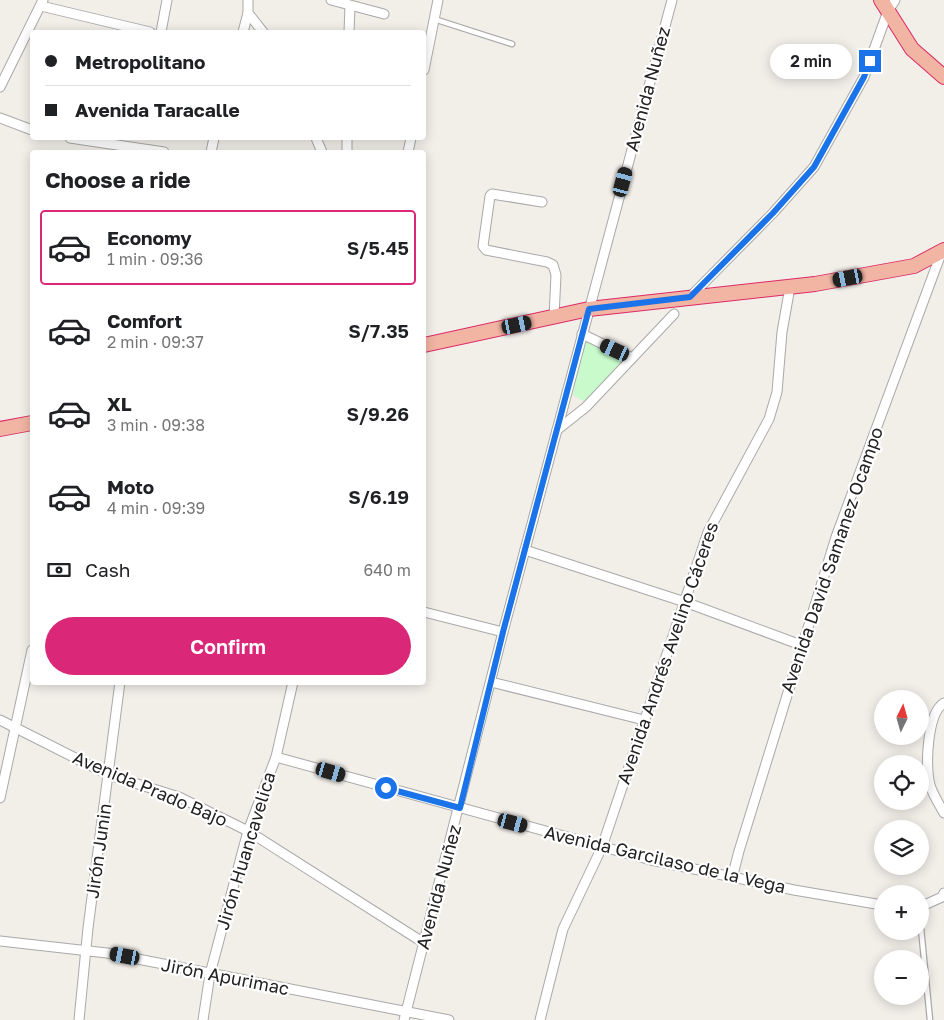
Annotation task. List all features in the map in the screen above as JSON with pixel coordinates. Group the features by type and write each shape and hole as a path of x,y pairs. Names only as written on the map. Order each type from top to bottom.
{"highway":[{"path":"888,4 912,49 944,77"},
{"path":"426,345 589,309 790,287 914,266 944,249"},
{"path":"0,429 30,423"}],"street":[{"path":"161,30 167,0"},
{"path":"244,30 248,13 248,0"},
{"path":"331,0 384,14"},
{"path":"426,60 438,0"},
{"name":"Avenida Nuñez","path":"405,1016 460,808 503,632 672,0"},
{"path":"0,87 42,3 143,30"},
{"path":"690,297 773,213 814,167 864,77 888,4"},
{"path":"349,30 350,6"},
{"path":"248,13 261,30"},
{"path":"0,118 30,129"},
{"path":"81,140 136,150"},
{"path":"542,202 492,194 490,196 483,246 486,250 547,262 553,265 556,275 554,317"},
{"name":"Avenida David Samanez Ocampo","path":"732,878 738,851 801,644 836,537 944,249"},
{"name":"Avenida Andrés Avelino Cáceres","path":"540,1020 563,929 602,848 708,532 769,419 777,392 782,332 790,287"},
{"path":"557,430 586,407 674,314"},
{"path":"582,334 632,358"},
{"path":"525,550 685,602 801,644"},
{"path":"426,613 503,632"},
{"path":"0,798 30,660"},
{"path":"491,682 644,720"},
{"name":"Jirón Junin","path":"79,1020 120,685"},
{"name":"Jirón Huancavelica","path":"202,1020 210,974 248,831 276,757 293,685"},
{"path":"944,703 940,706 931,729 927,766 930,786 944,813"},
{"name":"Avenida Prado Bajo","path":"0,720 109,775 179,797 248,831 424,943"},
{"name":"Avenida Garcilaso de la Vega","path":"276,757 602,848 732,878 874,905"},
{"path":"929,903 942,897 944,893"},
{"name":"Jirón Apurimac","path":"0,940 86,950 210,974 405,1016 449,1020"}],"lane":[{"path":"434,19 512,44"},
{"path":"922,940 930,1020"}],"green space":[{"path":"583,340 626,359 585,402 573,395"}],"route":[{"path":"386,788 460,808 503,632 589,309 690,297 773,213 814,167 864,77 870,61"}]}
